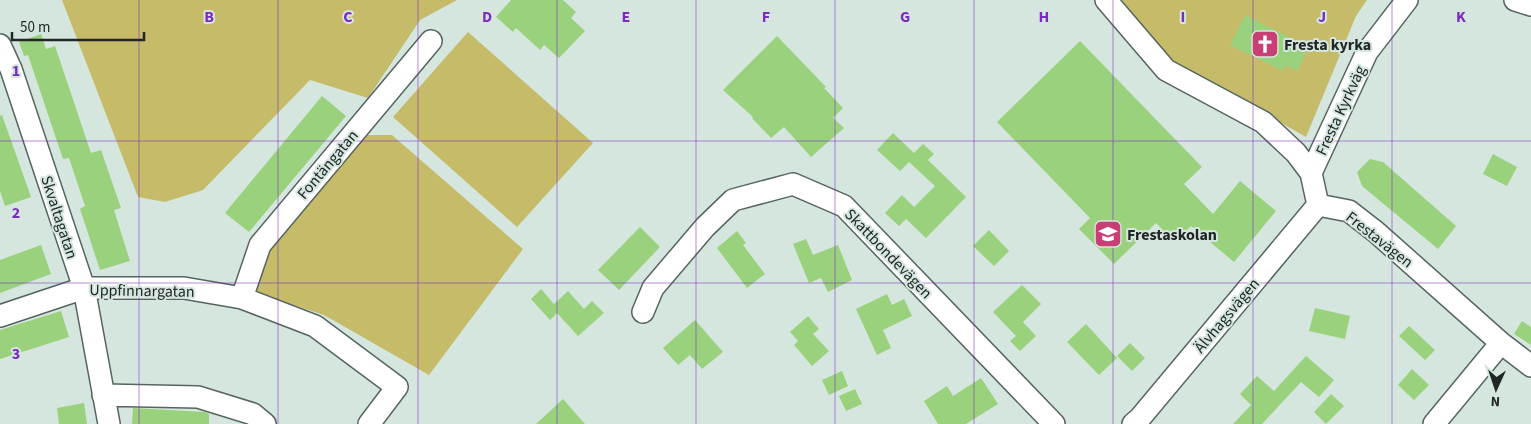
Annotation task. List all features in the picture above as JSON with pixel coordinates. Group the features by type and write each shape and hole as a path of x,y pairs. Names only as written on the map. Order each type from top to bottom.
{"street":[{"path":"1106,0 1166,70 1263,122 1296,153 1311,173 1318,205"},
{"name":"Fresta Kyrkväg","path":"1311,173 1367,52 1407,0"},
{"path":"1515,0 1531,5"},
{"name":"Fontängatan","path":"242,298 260,244 431,41"},
{"name":"Skvaltagatan","path":"0,45 11,69 84,288 109,424"},
{"name":"Skattbondevägen","path":"643,312 653,288 705,227 733,200 793,184 844,206 1054,424"},
{"name":"Frestavägen","path":"1318,205 1349,210 1501,343 1531,366"},
{"name":"Älvhagsvägen","path":"1133,424 1318,205"},
{"name":"Uppfinnargatan","path":"0,316 84,288 184,288 242,298 315,326 397,388 369,424"},
{"path":"1434,424 1501,343"},
{"path":"103,395 198,397 253,414 265,424"}],"shaded area":[{"path":"62,0 457,0 420,20 368,98 310,80 203,190 165,202 138,197"},
{"path":"1119,0 1367,0 1356,16 1306,137 1171,60"},
{"path":"468,32 593,143 517,227 393,117"},
{"path":"363,135 392,135 523,249 429,375 324,315 254,292 268,250"}],"building":[{"path":"511,0 563,0 576,12 571,18 585,31 559,58 544,45 540,50 516,28 513,32 496,17"},
{"name":"Fresta kyrka","path":"1245,15 1299,42 1296,49 1306,53 1297,71 1285,65 1283,71 1230,45"},
{"path":"41,34 46,49 55,46 91,153 101,150 121,208 114,210 130,261 100,270 80,209 85,206 69,158 63,159 28,55 24,56 19,42"},
{"path":"777,36 826,87 824,88 843,108 833,118 844,128 811,157 784,127 771,138 753,117 723,90"},
{"path":"1080,41 1202,167 1184,184 1213,214 1240,181 1276,211 1234,262 1191,226 1174,242 1156,223 1114,264 1079,229 1090,218 997,122"},
{"path":"322,96 346,116 249,232 225,213"},
{"path":"2,115 31,197 5,206 0,191 0,116"},
{"path":"893,133 914,153 923,144 934,154 928,160 966,197 926,238 906,219 899,226 885,213 902,195 914,207 935,186 909,162 900,171 877,150"},
{"path":"1493,154 1517,167 1507,186 1483,174"},
{"path":"1370,159 1383,162 1456,226 1438,249 1362,186 1357,172"},
{"path":"640,227 660,247 619,290 598,270"},
{"path":"989,230 1009,251 994,266 973,246"},
{"path":"737,231 746,243 743,245 765,274 747,288 717,248"},
{"path":"806,239 813,255 838,245 852,280 828,292 821,278 809,283 793,244"},
{"path":"41,245 51,274 0,293 0,260"},
{"path":"1022,285 1041,304 1023,322 1036,336 1020,351 1010,341 1016,336 993,312"},
{"path":"541,289 554,304 568,291 584,309 592,301 604,313 578,336 557,313 550,320 531,299"},
{"path":"887,294 892,305 904,299 912,316 883,330 891,348 877,355 856,309"},
{"path":"1315,308 1350,316 1345,339 1309,331"},
{"path":"61,311 69,337 0,359 0,330"},
{"path":"808,316 819,329 813,334 829,351 812,366 794,345 798,341 790,332"},
{"path":"695,320 723,352 702,369 690,355 678,365 663,348"},
{"path":"1522,321 1531,327 1531,345 1514,334"},
{"path":"1086,324 1117,358 1099,375 1067,342"},
{"path":"1409,326 1435,350 1425,360 1399,336"},
{"path":"1130,343 1145,358 1132,371 1117,356"},
{"path":"1306,356 1334,380 1319,397 1301,382 1262,424 1233,424 1251,405 1240,394 1257,376 1274,391"},
{"path":"1412,369 1429,385 1414,400 1398,385"},
{"path":"842,371 848,386 829,395 822,380"},
{"path":"981,378 998,404 966,424 938,424 924,401 947,386 953,396"},
{"path":"855,389 862,404 846,411 839,396"},
{"path":"1331,394 1344,406 1326,424 1314,412"},
{"path":"563,399 585,424 536,424"},
{"path":"84,403 87,424 59,424 57,408"},
{"path":"133,408 205,412 209,414 209,424 132,424"}],"place":[{"name":"Fresta kyrka","path":"1265,44"},
{"name":"Frestaskolan","path":"1108,234"}]}
